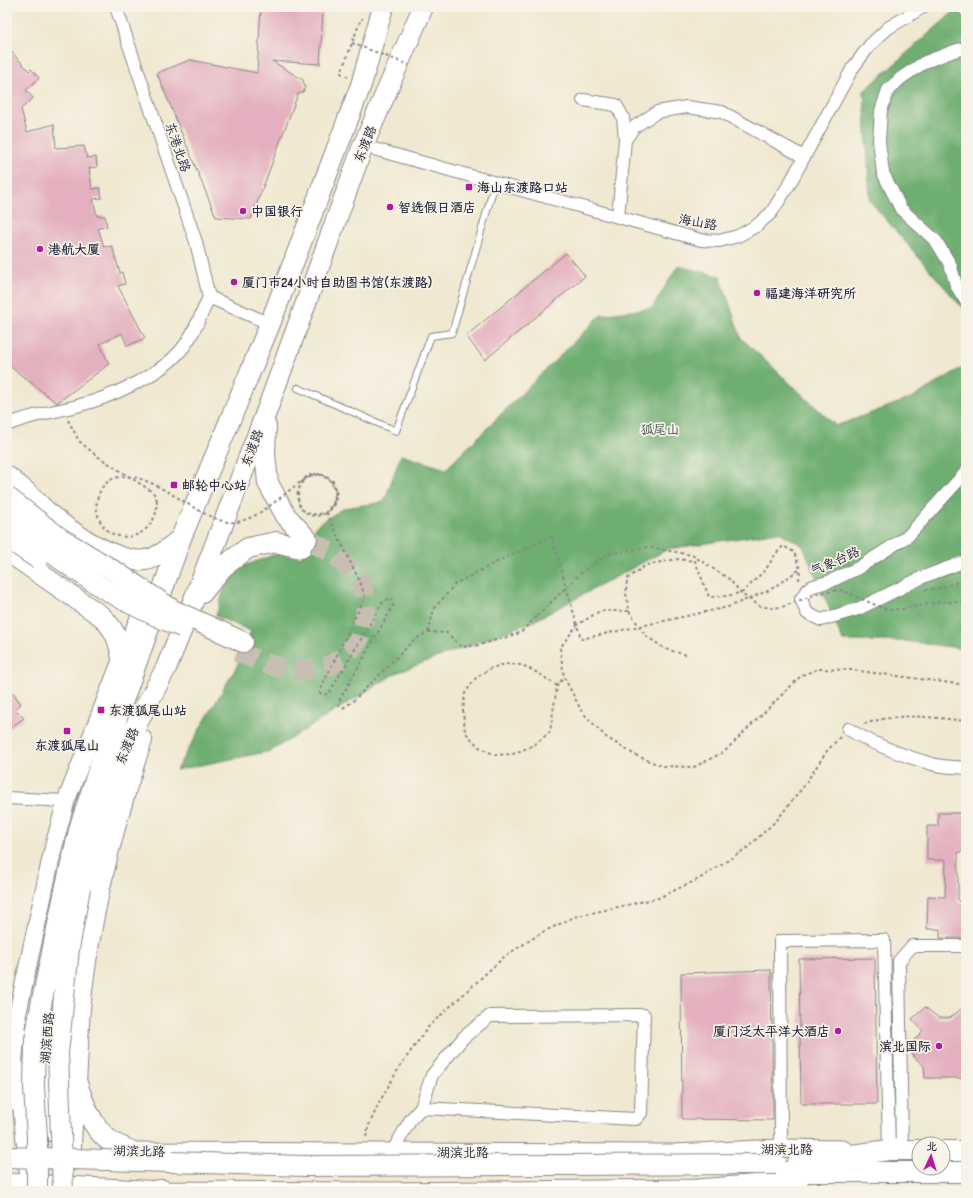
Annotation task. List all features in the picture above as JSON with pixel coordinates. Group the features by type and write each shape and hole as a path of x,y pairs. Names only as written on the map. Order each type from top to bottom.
{"highway":[{"path":"76,1082 84,1106 103,1134 110,1141 130,1151"}],"main road":[{"name":"东渡路","path":"73,887 80,826 100,766 181,538 270,324 361,85 383,7"},
{"path":"361,85 397,7"},
{"name":"东渡路","path":"73,887 101,807 133,731 166,668 182,608 267,410 363,146 423,7"},
{"path":"182,608 223,568 248,548 276,542 304,543 286,516 268,483 265,454 267,410"},
{"path":"7,476 57,520 99,547 126,559 136,561 146,560 162,553 181,538"},
{"path":"7,497 60,538 119,574 182,608 213,635"},
{"path":"7,510 74,560 116,584 182,608"},
{"path":"7,520 109,592 137,607 213,635 240,647"},
{"path":"7,528 97,591 103,602 109,624"},
{"path":"7,538 44,563 92,592 149,620 213,635"},
{"path":"7,1102 16,1021 53,849 66,801 122,658 152,588 181,538"},
{"path":"88,584 94,586 100,583 107,569 108,561 106,554 99,547"},
{"path":"7,551 101,616 116,634 122,658"},
{"path":"100,766 152,588"},
{"path":"69,1189 72,1109 76,1082 80,1009 95,910 112,835 136,756 166,668"},
{"path":"32,1188 37,1138 34,1086 36,1040 42,1000 73,887"},
{"name":"湖滨西路","path":"69,1189 58,1053 69,949 73,887"},
{"name":"湖滨西路","path":"50,1191 44,1052 73,887"},
{"path":"16,1021 18,1086 32,1188"},
{"name":"湖滨北路","path":"7,1148 130,1151 675,1153 778,1162"},
{"path":"7,1169 159,1172 778,1162 904,1150"},
{"path":"951,1151 966,1151"},
{"path":"305,1152 318,1157 322,1161 332,1177 336,1191"},
{"path":"7,1157 305,1166 778,1162 894,1172"},
{"path":"7,1182 32,1188 69,1189 275,1191 665,1190 894,1172 966,1172"}],"street":[{"name":"东港北路","path":"116,7 196,242 209,298"},
{"name":"海山路","path":"363,146 701,240 719,241 738,236 756,226 771,213 804,157 852,69 870,45 888,28 922,7"},
{"path":"964,7 966,11"},
{"path":"966,48 925,62 901,78 888,90 881,110 879,141 883,173 901,210 936,241 950,264 956,285 966,301"},
{"path":"583,100 616,105 623,117 625,140 618,217"},
{"path":"625,140 634,127 657,112 687,107 722,112 804,157"},
{"path":"7,425 21,419 77,406 116,393 144,379 170,361 182,349 193,333 209,298 270,324"},
{"name":"气象台路","path":"966,472 908,536 858,568 831,581 810,587 802,599 807,613 821,620 858,608 923,577 966,561"},
{"path":"848,729 859,736 883,746 933,764 966,768"},
{"path":"7,798 66,801"},
{"path":"778,1162 780,941 884,940 904,1150"},
{"path":"904,1150 899,961 912,946 966,946"},
{"path":"392,1152 411,1119 421,1108 432,1075 464,1037 490,1016 644,1015 641,1114 636,1119 421,1108"},
{"path":"665,1190 675,1153"}],"lane":[{"path":"298,388 396,431 431,336 452,333 495,183"}],"path":[{"path":"340,72 361,19"},
{"path":"352,43 409,65"},
{"path":"62,409 79,441 97,456 153,492 157,500 155,517 147,530 136,535 120,537 108,532 100,522 96,510 98,497 103,487 111,479 123,476 141,479 218,520 236,522 265,510 303,480 310,477 317,473 323,477 330,480 333,486 336,492 334,498 333,504 329,509 325,513 319,514 313,514 309,513 305,512 302,507 299,503 298,496 298,489 302,483 306,477 313,474 319,475 325,476 329,480 334,485 335,491 336,497 331,508 326,511 320,515 310,514 305,511 300,508 297,496 298,491 300,485 304,481 308,476 315,475 322,474 333,481 337,494 333,506 327,514 360,582 365,597 320,693 324,695 329,693 383,602 389,598 393,601 393,606 339,701 339,706 343,708 352,702 414,638 428,632 447,633 462,647 479,646 520,633 583,571 608,554 648,547 692,555 729,579 743,595 760,606 771,608 782,607 819,593 841,590 887,610 903,609 938,602 966,602"},
{"path":"428,632 434,609 455,584 506,557 552,537 581,639 728,607 770,590 800,569"},
{"path":"687,655 665,649 645,635 628,611 626,579 646,565 677,559 695,561 709,597 727,596 743,592 766,569 783,546 794,552 800,569 799,583 806,594"},
{"path":"628,611 600,611 577,625 560,648 564,677 582,712 606,737 634,755 662,766 694,767 724,752 802,675 818,669 852,670 966,686"},
{"path":"557,686 540,674 522,665 506,664 490,668 476,678 465,693 463,711 465,732 479,747 495,755 513,754 534,745 550,732 557,686 564,677"},
{"path":"362,1152 370,1125 380,1101 400,1066 412,1049 429,1026 505,956 543,932 574,917 658,898 699,879 747,848 777,820 803,787 827,751 848,729 878,719 901,716 966,721"}],"green space":[{"path":"959,7 966,7 966,312 870,201 864,91"},
{"name":"狐尾山","path":"678,266 720,276 741,338 836,426 914,397 966,365 966,649 905,641 843,641 803,546 779,532 668,549 534,621 396,673 271,751 176,770 237,666 251,631 216,616 225,586 244,566 276,554 301,557 317,525 344,508 384,502 401,455 446,469 601,315 652,308"}],"building":[{"path":"261,7 323,10 320,64 272,61 303,80 305,87 303,92 298,94 251,219 216,217 157,73 190,60 257,73"},
{"name":"港航大厦","path":"7,47 29,71 31,69 39,78 26,90 33,98 21,109 27,132 54,124 56,148 84,146 87,158 96,157 97,167 89,168 92,189 100,188 102,198 93,199 97,216 105,216 107,227 98,228 104,247 112,246 125,284 118,286 145,338 127,346 122,333 100,344 109,364 57,403 7,364"},
{"path":"566,253 585,276 485,360 466,336"},
{"path":"13,693 21,704 15,709 24,718 7,730 7,698"},
{"path":"938,813 966,813 966,845 964,850 958,853 958,901 966,906 966,938 940,938 940,929 927,929 928,896 945,897 946,860 927,860 927,826 938,826"},
{"name":"厦门泛太平洋大酒店","path":"875,958 877,1104 801,1104 799,959"},
{"path":"771,970 773,1120 682,1119 681,973"},
{"name":"滨北国际","path":"966,1005 966,1063 964,1064 964,1078 925,1078 924,1066 914,1057 911,1050 912,1042 923,1031 912,1019 925,1007 939,1018 950,1018"}],"tunnel":[{"path":"237,652 276,667 301,670 329,666 345,656 359,640 366,612 362,582 335,555 307,539"}],"place":[{"name":"海山东渡路口站","path":"469,187"},
{"name":"智选假日酒店","path":"390,207"},
{"name":"中国银行","path":"243,211"},
{"name":"港航大厦","path":"40,249"},
{"name":"厦门市24小时自助图书馆(东渡路)","path":"234,282"},
{"name":"福建海洋研究所","path":"757,293"},
{"name":"邮轮中心站","path":"174,485"},
{"name":"东渡狐尾山站","path":"101,710"},
{"name":"东渡狐尾山","path":"67,731"},
{"name":"厦门泛太平洋大酒店","path":"838,1031"},
{"name":"滨北国际","path":"939,1046"}]}
